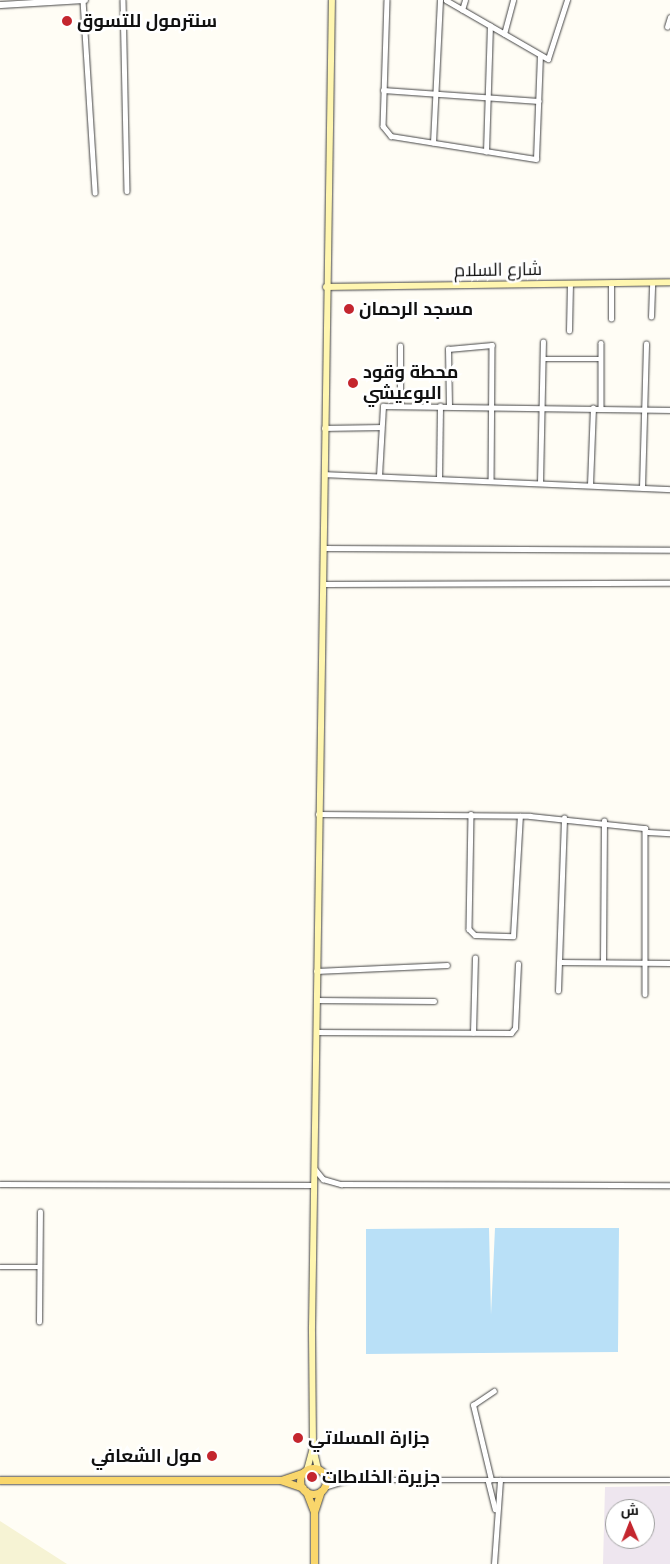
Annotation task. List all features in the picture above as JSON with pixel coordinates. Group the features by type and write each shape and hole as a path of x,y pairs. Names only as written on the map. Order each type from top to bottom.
{"main road":[{"path":"314,1512 305,1490 305,1471 313,1447 318,814 325,584 324,428 332,0"},
{"name":"شارع السلام","path":"326,286 670,282"},
{"path":"313,1447 321,1471 322,1489 314,1512 314,1564"},
{"path":"0,1480 280,1480 305,1471 321,1471"},
{"path":"280,1480 305,1490 322,1489"}],"street":[{"path":"0,6 84,0 95,193"},
{"path":"123,0 127,191"},
{"path":"387,0 383,90 386,133 486,152 537,158 540,56"},
{"path":"433,143 440,0"},
{"path":"446,0 540,56 552,55 567,0"},
{"path":"462,10 465,0"},
{"path":"504,34 512,0"},
{"path":"667,27 670,17"},
{"path":"486,152 490,26"},
{"path":"383,90 436,92 539,101"},
{"path":"611,283 611,319"},
{"path":"651,317 652,283"},
{"path":"569,331 570,284"},
{"path":"540,483 543,342"},
{"path":"601,343 601,408"},
{"path":"642,488 646,344"},
{"path":"448,406 448,349 490,345 493,406 491,481"},
{"path":"400,346 400,406"},
{"path":"543,359 601,359"},
{"path":"379,476 382,406 493,406 670,410"},
{"path":"438,479 440,406"},
{"path":"590,485 593,408"},
{"path":"324,428 381,427"},
{"path":"324,474 670,489"},
{"path":"324,548 670,550"},
{"path":"325,584 670,583"},
{"path":"318,814 471,814 564,818 637,824 648,832 670,833"},
{"path":"471,814 470,929 475,935 503,936 515,932 520,816"},
{"path":"558,991 564,818"},
{"path":"603,962 604,822"},
{"path":"645,994 648,832"},
{"path":"473,1033 475,958"},
{"path":"560,962 670,963"},
{"path":"316,1032 473,1033 514,1031 518,964"},
{"path":"316,971 448,965"},
{"path":"316,1000 434,1001"},
{"path":"314,1168 323,1179 341,1184 670,1185"},
{"path":"0,1184 314,1185"},
{"path":"39,1322 40,1212"},
{"path":"0,1267 39,1267"},
{"path":"494,1391 473,1405 495,1509"},
{"path":"321,1471 348,1480 670,1480"},
{"path":"322,1489 348,1480"},
{"path":"494,1564 495,1509 500,1480"}],"shaded area":[{"path":"670,1486 670,1564 603,1564 605,1487"},
{"path":"0,1521 67,1564 0,1564"}],"water":[{"path":"489,1228 491,1315 495,1228 619,1228 618,1352 366,1354 366,1229"}],"place":[{"name":"سنترمول للتسوق","path":"67,21"},
{"name":"مسجد الرحمان","path":"349,309"},
{"name":"محطة وقود البوعيشي","path":"353,383"},
{"name":"جزارة المسلاتي","path":"298,1438"},
{"name":"مول الشعافي","path":"212,1456"},
{"name":"جزيرة الخلاطات","path":"312,1477"}]}
